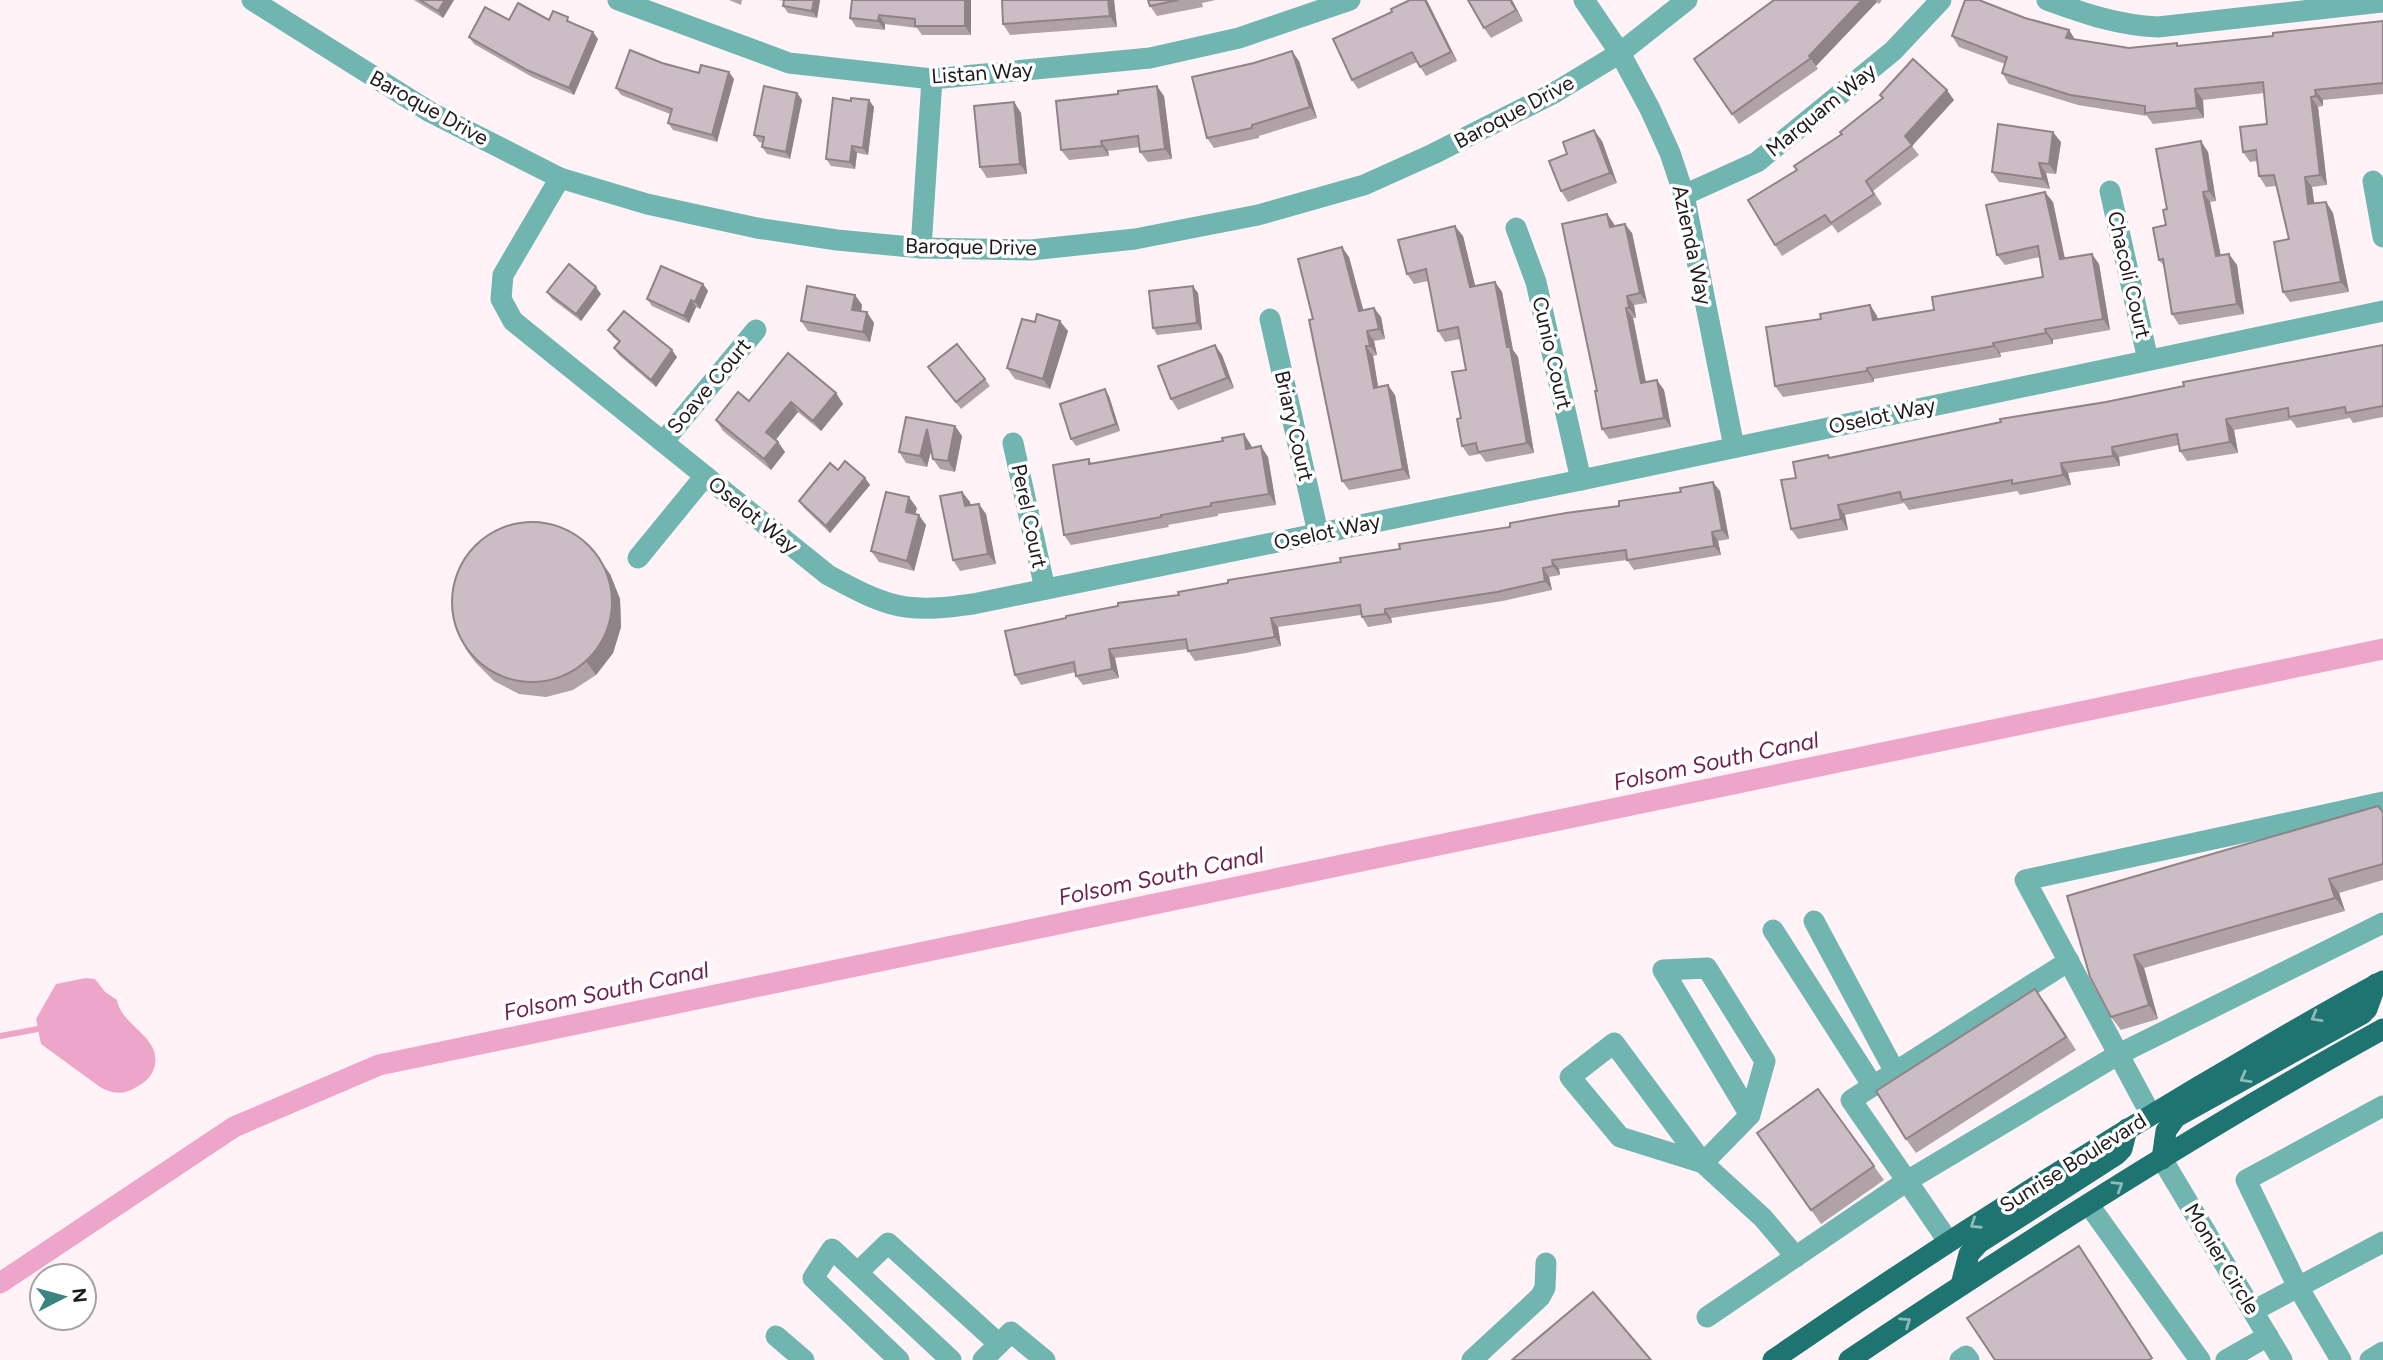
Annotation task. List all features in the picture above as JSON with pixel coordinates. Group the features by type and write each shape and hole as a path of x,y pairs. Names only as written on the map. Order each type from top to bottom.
{"main road":[{"name":"Sunrise Boulevard","path":"1773,1360 1948,1241 2127,1129 2379,983"},
{"path":"2162,1159 2166,1130 2176,1117 2362,1014 2379,983"},
{"name":"Sunrise Boulevard","path":"1849,1360 1961,1285 2162,1159 2383,1029"},
{"path":"1961,1285 1969,1254 1979,1243 2116,1155 2122,1149 2127,1129"}],"street":[{"name":"Baroque Drive","path":"252,0 430,112 560,178 647,204 757,228 837,240 921,248 1031,250 1135,239 1258,215 1364,185 1433,154 1554,93 1620,53 1687,0"},
{"name":"Listan Way","path":"618,0 789,63 932,79 1150,58 1239,38 1350,0"},
{"name":"Azienda Way","path":"1584,0 1620,53 1660,131 1684,195 1734,447"},
{"name":"Marquam Way","path":"1684,195 1757,162 1893,51 1941,0"},
{"path":"2047,0 2101,20 2158,27 2383,2"},
{"path":"921,248 932,79"},
{"name":"Oselot Way","path":"560,178 503,275 501,299 513,321 828,575 870,597 906,607 941,608 973,604 1581,480 2383,311"},
{"path":"2373,181 2383,237"},
{"name":"Chacoli Court","path":"2110,191 2148,360"},
{"name":"Cunio Court","path":"1516,228 1536,282 1581,480"},
{"name":"Briary Court","path":"1270,319 1318,533"},
{"name":"Soave Court","path":"663,442 756,330"},
{"name":"Perel Court","path":"1013,443 1045,589"},
{"path":"638,558 705,476"},
{"path":"2151,1115 2025,880 2383,802"},
{"path":"1814,921 1895,1072"},
{"path":"1707,1317 1907,1181 2119,1054 2383,923"},
{"path":"1773,930 1873,1086"},
{"path":"1948,1241 1851,1100 2069,961"},
{"path":"1703,1163 1750,1115 1765,1061 1707,968 1663,970 1750,1115"},
{"path":"1703,1163 1620,1137 1570,1077 1614,1043 1703,1163 1763,1218 1796,1257"},
{"path":"2341,1360 2298,1287 2246,1180 2383,1106"},
{"name":"Monier Circle","path":"2162,1159 2282,1360"},
{"path":"2089,1205 2200,1360"},
{"path":"2253,1311 2383,1242"},
{"path":"858,1272 888,1243 999,1343"},
{"path":"899,1360 813,1278 832,1249 951,1360"},
{"path":"1472,1360 1540,1297 1545,1288 1546,1263"},
{"path":"983,1360 1011,1332 1045,1360"},
{"path":"776,1336 804,1360"},
{"path":"2227,1360 2268,1336"},
{"path":"2370,1360 2383,1352"},
{"path":"1960,1360 1966,1356 1969,1360"}],"shaded area":[{"path":"86,978 95,979 105,992 117,1000 126,1017 153,1048 153,1072 145,1081 127,1092 111,1092 100,1087 41,1044 36,1019 56,984"}],"building":[{"path":"420,0 445,0 438,11"},
{"path":"784,0 814,0 812,11 783,6"},
{"path":"852,0 965,0 965,26 915,26 915,19 879,15 878,21 850,18"},
{"path":"1002,0 1108,0 1110,16 1003,24"},
{"path":"1148,0 1178,0 1150,6"},
{"path":"1410,0 1425,0 1451,52 1420,67 1412,52 1352,80 1333,39 1392,12 1391,9"},
{"path":"1468,0 1510,0 1516,10 1484,28"},
{"path":"1774,0 1862,0 1809,56 1811,58 1732,114 1694,59"},
{"path":"1965,0 1979,0 2025,18 2069,30 2066,38 2129,48 2273,36 2273,33 2383,21 2383,83 2315,90 2316,96 2311,97 2320,175 2305,177 2308,204 2326,202 2341,282 2283,292 2274,242 2289,239 2274,175 2259,176 2256,150 2243,152 2240,127 2267,124 2263,82 2195,89 2197,108 2145,113 2145,106 2070,95 2002,73 2007,57 1952,36"},
{"path":"518,3 549,20 553,11 568,17 567,21 593,32 569,88 527,70 469,37 485,7 509,20"},
{"path":"630,50 662,63 699,73 701,65 729,72 712,135 668,123 672,109 616,88"},
{"path":"1292,51 1310,107 1252,125 1252,128 1207,138 1192,77"},
{"path":"1913,59 1947,90 1905,136 1912,145 1866,181 1874,194 1831,223 1825,215 1775,245 1748,200 1797,170 1794,166 1842,134 1840,132 1883,98 1880,95"},
{"path":"764,86 797,93 786,152 762,147 764,137 754,135"},
{"path":"1157,86 1165,149 1140,152 1138,136 1101,141 1102,146 1061,150 1056,101 1118,94 1118,91"},
{"path":"833,98 869,100 863,148 852,146 850,162 826,159"},
{"path":"1014,102 1020,164 980,167 974,106"},
{"path":"1998,124 2053,132 2049,164 2039,163 2043,179 1992,172"},
{"path":"1594,130 1610,173 1561,191 1549,161 1567,154 1563,142"},
{"path":"2201,141 2209,191 2203,192 2216,256 2229,254 2237,304 2172,314 2163,259 2159,260 2153,228 2166,225 2163,210 2167,209 2156,149"},
{"path":"2045,192 2060,259 2092,254 2103,319 2045,329 2046,333 1993,343 1994,346 1775,386 1766,327 1821,319 1820,314 1870,305 1873,320 1934,310 1932,297 2043,277 2038,246 1997,255 1986,205"},
{"path":"1607,214 1610,227 1625,224 1640,293 1627,296 1629,308 1626,308 1641,383 1657,380 1664,418 1602,429 1597,391 1562,224"},
{"path":"1455,226 1470,287 1495,282 1527,443 1478,452 1476,443 1462,446 1457,419 1461,418 1452,372 1466,370 1458,327 1438,331 1426,269 1407,274 1398,240"},
{"path":"1342,247 1359,311 1374,308 1379,329 1367,331 1370,346 1366,346 1374,388 1388,385 1403,469 1342,481 1309,320 1313,319 1298,259"},
{"path":"569,264 596,287 576,314 547,292"},
{"path":"661,266 703,284 695,302 691,300 684,316 647,299"},
{"path":"807,286 855,295 852,310 867,312 863,332 801,321"},
{"path":"1193,286 1197,323 1153,328 1149,291"},
{"path":"624,311 672,350 651,380 614,348 620,341 608,330"},
{"path":"1037,314 1060,321 1043,379 1007,368 1022,319 1035,322"},
{"path":"957,344 985,379 956,402 928,367"},
{"path":"1215,345 1227,378 1171,399 1158,366"},
{"path":"2383,345 2383,406 2346,413 2345,407 2289,417 2288,408 2226,419 2230,442 2180,451 2177,434 2112,447 2113,456 2061,463 2063,475 2012,484 2012,480 1902,500 1900,492 1838,505 1841,519 1791,529 1781,480 1796,478 1793,462 1828,455 1829,458 2001,422 2000,419 2106,402 2184,386 2183,382"},
{"path":"788,353 836,393 813,421 791,402 766,432 778,442 764,459 716,420 738,392 749,401"},
{"path":"1105,389 1116,424 1071,439 1060,404"},
{"path":"906,417 955,426 948,461 933,459 927,429 920,456 899,452"},
{"path":"1244,434 1246,449 1261,446 1269,494 1211,503 1211,506 1161,517 1064,535 1053,465 1089,459 1089,464 1223,441 1222,438"},
{"path":"845,461 865,478 826,526 799,501 830,463 838,470"},
{"path":"1713,482 1722,530 1712,532 1714,546 1627,560 1626,550 1552,560 1553,566 1543,568 1545,581 1497,592 1385,609 1385,614 1362,617 1360,605 1271,618 1275,637 1188,651 1186,639 1109,649 1112,669 1076,676 1074,662 1015,675 1005,631 1118,606 1118,603 1179,595 1178,592 1228,583 1228,580 1341,562 1340,558 1400,549 1399,544 1510,527 1510,523 1619,506 1619,501 1681,492 1680,488"},
{"path":"886,492 909,497 906,512 919,515 907,561 871,551"},
{"path":"962,492 965,506 979,504 988,554 953,560 940,496"},
{"path":"532,522 563,528 589,545 606,571 612,602 606,633 589,659 563,676 532,682 501,676 475,659 458,633 452,602 458,571 475,545 501,528"},
{"path":"2378,806 2383,812 2383,864 2329,879 2335,898 2134,955 2149,1005 2111,1017 2090,977 2067,896"},
{"path":"2035,989 2066,1037 1906,1139 1876,1091"},
{"path":"1818,1089 1874,1166 1811,1210 1757,1133"},
{"path":"2079,1246 2152,1358 1995,1360 1967,1318"},
{"path":"1593,1292 1651,1360 1512,1360"}],"waterway":[{"name":"Folsom South Canal","path":"0,1283 234,1127 379,1065 2383,649"},
{"path":"0,1036 38,1029"}]}
